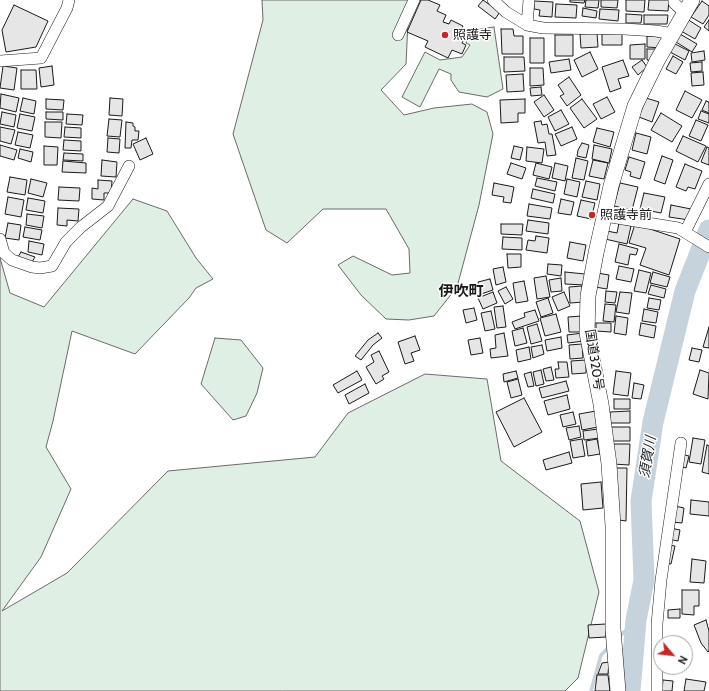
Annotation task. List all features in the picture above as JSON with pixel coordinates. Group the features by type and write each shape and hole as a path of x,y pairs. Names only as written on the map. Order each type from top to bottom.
{"street":[{"path":"0,61 41,58 67,8 69,0"},
{"path":"398,35 414,0"},
{"path":"493,0 506,12 527,24 543,28 624,29 656,31 672,34"},
{"path":"527,24 529,0"},
{"path":"674,0 674,3 688,6"},
{"name":"国道320号","path":"618,691 616,646 613,629 613,526 609,464 601,404 588,333 588,296 611,186 635,106 688,6"},
{"path":"0,240 4,254 12,260 32,267 40,268 52,266 66,242 81,227 108,206 129,166"},
{"path":"687,233 709,184"},
{"path":"604,216 678,228 709,247"},
{"path":"657,691 658,618 661,580 681,443"}],"green space":[{"path":"262,0 409,0 406,64 381,90 404,115 434,108 472,104 487,112 493,134 479,205 457,287 434,316 409,320 386,319 361,295 338,265 353,256 392,275 410,273 409,249 386,209 323,209 287,243 266,230 233,134 263,20"},
{"path":"494,27 503,89 487,97 459,92 451,80 451,74 439,69 420,107 402,97 425,52 440,60 462,57 470,45 466,43 471,30"},
{"path":"133,199 167,211 196,258 213,279 196,288 189,298 135,354 72,331 46,447 71,489 41,557 2,611 67,573 168,471 315,457 348,413 425,374 487,379 501,461 580,521 599,592 578,678 565,691 0,691 0,258 10,293 44,307"},
{"path":"215,338 241,340 263,368 257,393 246,416 233,420 201,384"}],"building":[{"path":"421,0 428,0 440,5 437,11 446,15 443,22 449,24 451,20 463,26 461,30 467,33 462,43 466,45 462,54 452,50 448,58 425,47 428,41 407,32"},
{"path":"483,0 500,12 495,19 478,6"},
{"path":"570,0 585,0 584,3 570,2"},
{"path":"586,0 599,0 598,8 585,7"},
{"path":"601,0 618,0 617,8 601,7"},
{"path":"626,0 645,0 644,12 626,11"},
{"path":"649,0 669,0 668,11 648,10"},
{"path":"534,1 553,2 552,17 539,16 540,10 534,9"},
{"path":"702,1 709,6 709,15 703,24 691,17"},
{"path":"556,4 577,5 576,18 555,17"},
{"path":"14,5 48,21 36,47 6,52 2,30"},
{"path":"583,8 597,11 596,18 582,16"},
{"path":"600,9 619,10 618,21 599,19"},
{"path":"626,14 642,15 641,23 626,23"},
{"path":"644,15 668,15 667,24 644,24"},
{"path":"687,19 701,28 695,39 681,31"},
{"path":"709,20 709,31 704,27"},
{"path":"501,29 513,29 514,36 523,36 523,54 502,54"},
{"path":"597,33 598,47 581,48 580,34"},
{"path":"602,34 622,34 622,45 602,45"},
{"path":"680,34 697,44 692,52 676,42"},
{"path":"555,35 573,35 573,56 555,56"},
{"path":"647,36 662,37 662,48 647,47"},
{"path":"530,38 544,38 544,63 530,63"},
{"path":"645,44 645,59 630,59 630,45"},
{"path":"675,44 689,51 685,60 670,52"},
{"path":"647,49 656,49 655,61 647,60"},
{"path":"704,51 705,60 692,62 691,53"},
{"path":"590,52 598,69 582,77 574,60"},
{"path":"673,56 683,62 676,74 666,69"},
{"path":"504,57 524,57 525,71 504,72"},
{"path":"569,59 571,70 551,73 549,62"},
{"path":"623,60 629,76 618,79 621,88 610,92 602,67"},
{"path":"642,60 647,67 638,75 632,67"},
{"path":"702,62 702,71 691,72 690,63"},
{"path":"3,66 17,68 14,90 0,88"},
{"path":"52,66 54,85 41,87 39,68"},
{"path":"530,68 543,68 544,85 530,86"},
{"path":"21,70 36,70 37,89 21,89"},
{"path":"703,72 704,85 692,86 691,73"},
{"path":"523,74 524,91 507,92 506,75"},
{"path":"569,77 581,95 567,106 560,96 564,94 558,85"},
{"path":"541,87 542,95 531,96 530,88"},
{"path":"685,91 702,100 692,118 676,110"},
{"path":"1,94 19,98 16,112 0,108"},
{"path":"544,95 554,110 544,117 534,102"},
{"path":"607,97 615,112 601,119 593,104"},
{"path":"23,98 36,101 34,114 20,111"},
{"path":"110,98 123,99 122,116 109,115"},
{"path":"646,98 659,102 652,122 639,117"},
{"path":"46,99 64,100 63,110 46,109"},
{"path":"525,99 525,113 518,113 518,122 501,123 500,100"},
{"path":"582,99 597,119 584,128 570,108"},
{"path":"706,101 709,102 709,113 702,110"},
{"path":"561,110 569,124 555,131 548,117"},
{"path":"701,111 709,114 709,123 698,119"},
{"path":"2,112 16,115 14,127 0,124"},
{"path":"46,112 63,112 63,120 46,119"},
{"path":"661,113 682,126 672,142 651,130"},
{"path":"20,114 35,117 32,131 17,128"},
{"path":"67,114 83,115 82,125 66,124"},
{"path":"109,119 122,120 120,137 107,136"},
{"path":"696,120 708,125 701,141 689,136"},
{"path":"541,121 542,125 547,124 549,134 552,134 556,155 547,156 545,142 538,143 534,122"},
{"path":"45,122 62,122 61,138 45,137"},
{"path":"126,122 133,123 135,131 139,131 138,140 132,140 131,148 125,148"},
{"path":"0,127 15,130 11,144 0,141"},
{"path":"65,127 81,128 81,138 64,137"},
{"path":"572,127 577,139 561,146 555,134"},
{"path":"597,128 614,132 610,147 593,142"},
{"path":"18,132 33,135 30,148 15,145"},
{"path":"636,133 651,137 647,154 632,150"},
{"path":"683,136 706,146 698,162 676,151"},
{"path":"108,138 120,139 119,153 107,152"},
{"path":"146,138 153,154 140,160 133,144"},
{"path":"64,140 81,141 81,151 63,150"},
{"path":"582,143 589,145 586,158 577,156 578,150"},
{"path":"0,145 17,150 14,160 0,156"},
{"path":"594,145 612,149 609,163 592,159"},
{"path":"44,146 58,147 57,165 44,165"},
{"path":"514,146 523,148 520,160 511,158"},
{"path":"527,147 544,149 542,163 526,161"},
{"path":"707,147 709,148 709,165 701,162"},
{"path":"20,149 33,152 31,162 18,158"},
{"path":"64,153 83,154 83,161 63,160"},
{"path":"662,156 673,160 665,184 654,180"},
{"path":"629,157 645,162 640,179 630,176 631,172 625,170"},
{"path":"576,158 588,161 584,180 572,178"},
{"path":"102,160 117,162 116,177 101,176"},
{"path":"593,160 608,163 604,179 589,176"},
{"path":"63,161 86,163 86,173 62,172"},
{"path":"511,163 526,168 522,179 507,174"},
{"path":"536,163 552,167 549,179 533,175"},
{"path":"555,163 568,166 565,181 552,178"},
{"path":"685,164 702,171 695,189 688,187 686,191 676,187"},
{"path":"10,177 27,180 25,195 7,192"},
{"path":"537,178 557,182 555,191 535,186"},
{"path":"31,179 47,183 43,197 28,193"},
{"path":"567,179 580,182 577,197 564,194"},
{"path":"98,180 112,181 111,193 104,193 104,200 92,199 92,188 98,189"},
{"path":"586,181 600,184 597,200 582,197"},
{"path":"494,183 514,187 511,203 503,202 504,197 492,195"},
{"path":"620,183 638,187 632,210 614,206"},
{"path":"59,187 80,188 79,201 58,200"},
{"path":"533,189 555,194 553,203 531,198"},
{"path":"644,193 665,197 661,213 640,209"},
{"path":"8,197 24,200 21,217 5,214"},
{"path":"28,198 45,201 43,213 26,210"},
{"path":"561,199 574,202 571,215 558,213"},
{"path":"581,200 595,203 591,219 577,216"},
{"path":"529,204 552,208 550,219 527,216"},
{"path":"671,205 691,209 689,220 669,217"},
{"path":"58,208 79,209 78,221 67,220 67,226 57,225"},
{"path":"27,214 44,216 42,228 26,225"},
{"path":"528,220 549,223 548,234 526,231"},
{"path":"8,223 21,225 19,240 5,238"},
{"path":"619,223 631,226 627,244 605,239 607,231 617,233"},
{"path":"501,224 523,224 522,235 501,234"},
{"path":"635,224 680,239 669,275 640,265 646,248 629,243"},
{"path":"25,227 42,230 40,240 23,237"},
{"path":"536,236 549,238 547,253 526,250 528,240 535,241"},
{"path":"503,237 522,238 522,250 502,249"},
{"path":"29,241 44,244 42,255 28,252"},
{"path":"570,242 586,245 583,261 567,258"},
{"path":"619,244 638,249 636,255 630,254 628,265 615,262"},
{"path":"21,252 35,257 32,262 18,257"},
{"path":"507,254 521,254 521,267 508,268"},
{"path":"548,264 562,265 561,276 547,274"},
{"path":"619,266 634,269 631,282 616,279"},
{"path":"503,267 506,282 496,285 493,269"},
{"path":"639,270 651,273 646,293 634,291"},
{"path":"565,272 585,274 585,285 565,284"},
{"path":"653,272 670,277 667,287 650,283"},
{"path":"597,273 609,275 607,289 595,287"},
{"path":"546,276 550,297 537,299 534,278"},
{"path":"561,278 562,291 551,292 549,280"},
{"path":"490,279 493,290 481,294 478,282"},
{"path":"524,281 528,301 516,303 513,283"},
{"path":"651,285 666,289 664,298 648,294"},
{"path":"582,286 584,302 570,303 569,287"},
{"path":"506,287 513,299 505,304 498,291"},
{"path":"606,291 617,292 615,303 605,302"},
{"path":"493,292 497,303 483,309 478,298"},
{"path":"564,292 570,306 558,311 552,297"},
{"path":"620,292 632,293 629,314 616,312"},
{"path":"548,298 553,313 541,317 536,302"},
{"path":"649,298 661,300 659,310 647,308"},
{"path":"605,304 616,305 614,322 603,321"},
{"path":"503,306 506,327 497,328 494,307"},
{"path":"474,308 477,320 466,323 463,310"},
{"path":"644,309 658,312 656,323 642,321"},
{"path":"535,310 539,321 515,329 512,322 525,317 524,313"},
{"path":"491,311 495,329 485,331 481,313"},
{"path":"556,314 561,332 545,336 540,318"},
{"path":"582,316 583,332 569,332 568,317"},
{"path":"616,316 628,318 626,335 614,333"},
{"path":"596,323 611,323 611,332 596,331"},
{"path":"641,323 656,326 654,338 639,335"},
{"path":"537,324 542,341 531,344 527,327"},
{"path":"709,327 709,348 703,347"},
{"path":"523,328 527,343 515,346 512,331"},
{"path":"378,333 382,338 373,345 361,360 355,356 368,340"},
{"path":"504,333 508,356 491,358 490,349 496,348 495,335"},
{"path":"583,333 584,341 568,343 567,335"},
{"path":"415,336 420,350 411,353 414,361 405,364 398,342"},
{"path":"561,337 562,348 547,351 545,340"},
{"path":"480,338 483,353 471,355 468,340"},
{"path":"582,344 583,358 570,359 569,345"},
{"path":"542,345 544,354 533,358 531,347"},
{"path":"529,347 531,359 518,362 516,350"},
{"path":"692,348 702,350 699,362 689,360"},
{"path":"379,351 389,372 382,376 384,379 376,384 366,367 374,362 371,355"},
{"path":"586,360 586,373 572,374 571,361"},
{"path":"558,362 567,362 569,377 556,378 555,369 559,369"},
{"path":"551,367 554,380 546,381 543,369"},
{"path":"541,370 544,384 536,386 533,372"},
{"path":"700,370 709,373 708,399 693,394"},
{"path":"357,371 362,380 338,393 333,385"},
{"path":"516,371 518,378 504,382 503,374"},
{"path":"616,371 631,373 628,396 613,394"},
{"path":"531,372 534,386 528,387 524,374"},
{"path":"518,379 522,395 511,398 507,382"},
{"path":"566,381 569,391 542,398 539,388"},
{"path":"634,383 644,385 641,399 632,398"},
{"path":"365,384 369,393 349,404 345,395"},
{"path":"567,395 570,409 548,415 544,401"},
{"path":"524,398 542,432 514,447 496,412"},
{"path":"614,399 630,399 630,409 614,409"},
{"path":"596,411 598,427 582,430 579,414"},
{"path":"630,411 630,423 610,423 610,412"},
{"path":"573,412 576,424 563,427 560,415"},
{"path":"579,426 581,437 569,440 566,428"},
{"path":"610,427 630,427 630,441 610,441"},
{"path":"598,429 600,438 584,440 583,431"},
{"path":"693,438 705,440 701,464 689,462"},
{"path":"582,439 585,456 573,458 570,441"},
{"path":"597,439 600,454 588,456 586,441"},
{"path":"613,444 630,444 629,465 613,464"},
{"path":"707,445 709,446 709,474 702,472"},
{"path":"569,452 572,463 546,470 543,460"},
{"path":"681,454 689,456 686,468 679,466"},
{"path":"616,468 627,468 626,521 619,520"},
{"path":"601,482 603,508 583,510 581,484"},
{"path":"691,500 709,502 709,516 690,514"},
{"path":"675,506 684,508 682,523 672,522"},
{"path":"670,528 680,530 678,541 668,539"},
{"path":"668,545 675,546 671,564 664,563"},
{"path":"692,559 706,561 704,583 690,582"},
{"path":"682,590 699,590 699,606 694,606 694,615 682,614"},
{"path":"680,609 680,618 668,618 668,610"},
{"path":"706,620 709,631 708,652 701,643 694,625"},
{"path":"606,624 606,637 589,638 588,625"},
{"path":"609,662 608,674 598,674 602,663"},
{"path":"597,675 608,675 610,691 595,691"},
{"path":"686,679 706,682 704,691 684,691"},
{"path":"663,680 673,681 672,691 662,691"}],"waterway":[{"name":"須賀川","path":"630,691 636,620 644,580 641,501 653,422 685,291 709,230"},
{"path":"618,638 636,620"},
{"path":"591,691 601,655 611,645"}],"place":[{"name":"照護寺","path":"445,35"},
{"name":"照護寺前","path":"592,215"}],"district":[{"name":"伊吹町","path":"461,292"}]}
